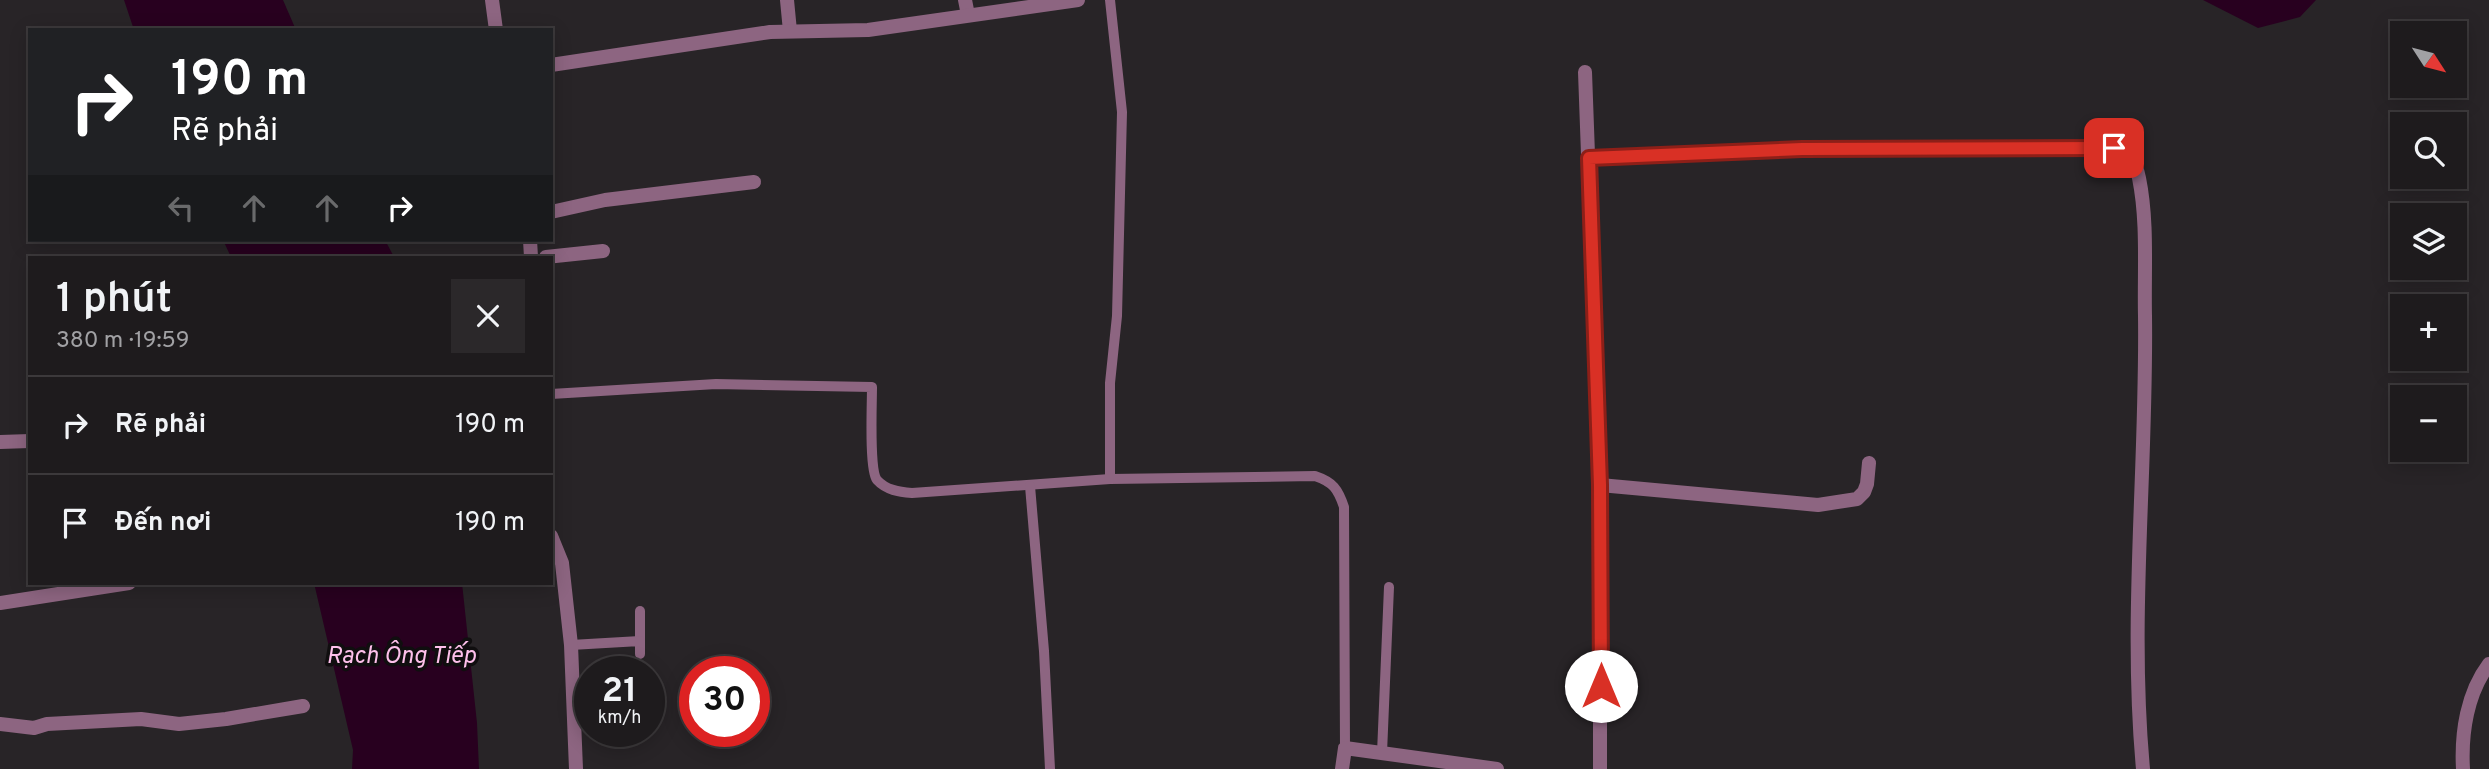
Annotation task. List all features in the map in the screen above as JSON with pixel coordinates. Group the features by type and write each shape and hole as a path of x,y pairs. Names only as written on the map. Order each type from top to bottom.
{"street":[{"path":"492,0 496,28"},
{"path":"787,0 790,31"},
{"path":"553,65 770,32 868,30 967,8 1078,0"},
{"path":"1586,72 1600,485 1600,769"},
{"path":"1589,158 1802,149 2114,148 2124,151 2133,160 2139,177 2143,217 2145,376 2139,538 2138,701 2143,769"},
{"path":"553,212 605,200 754,182"},
{"path":"553,256 603,251"},
{"path":"0,442 28,441"},
{"path":"1600,485 1818,505 1857,499 1867,484 1869,463"},
{"path":"553,541 562,563 571,645 576,769"},
{"path":"0,603 110,585"},
{"path":"2463,769 2462,752 2471,694 2489,664"},
{"path":"0,724 34,728 47,724 141,719 179,724 303,706"},
{"path":"1342,769 1345,748 1382,753 1426,764 1497,769"}],"lane":[{"path":"1110,0 1122,112 1117,316 1110,383 1110,479"},
{"path":"553,394 716,384 872,387 873,473 883,486 896,492 912,494 1110,479 1315,476 1335,486 1344,507 1345,748"},
{"path":"1030,486 1044,652 1050,769"},
{"path":"1382,753 1389,587"},
{"path":"640,611 640,654"},
{"path":"571,645 640,641"}],"water":[{"path":"124,0 283,0 295,28 133,28"},
{"path":"2203,0 2316,0 2300,17 2258,28"},
{"path":"224,242 386,242 393,256 231,256"},
{"name":"Rạch Ông Tiếp","path":"314,585 462,585 477,723 479,769 352,769 353,750"}],"route":[{"path":"1601,686 1600,485 1589,158 1802,149 2114,148"}]}
